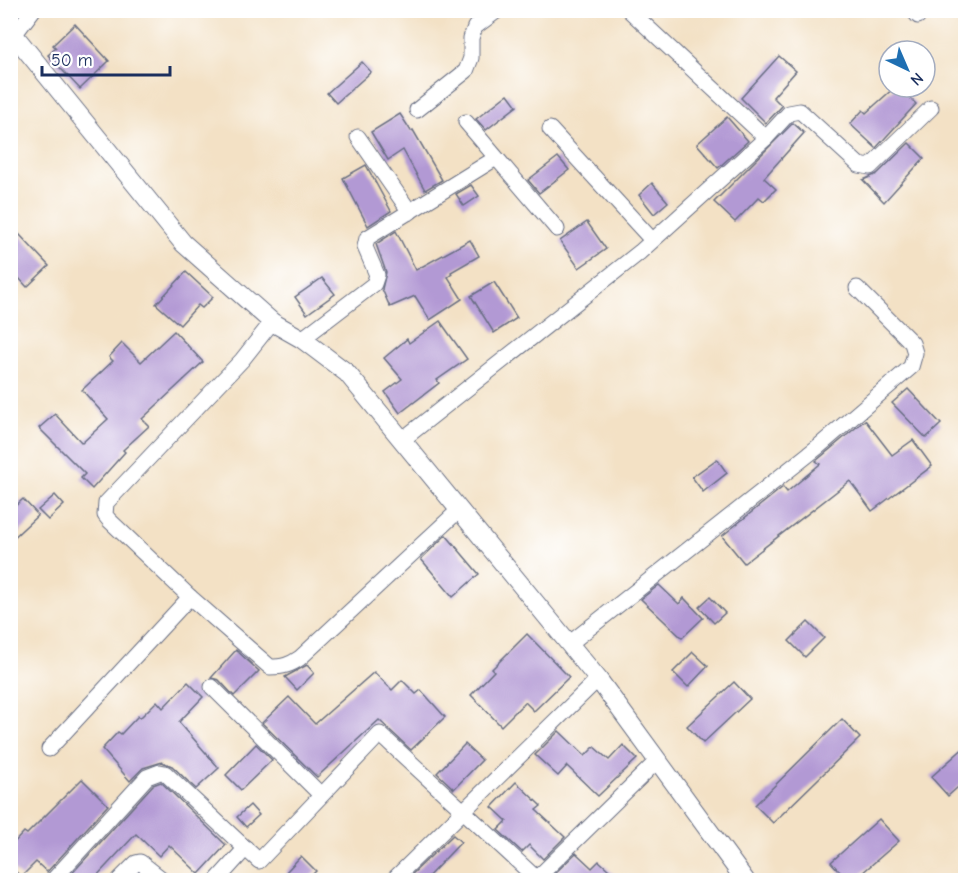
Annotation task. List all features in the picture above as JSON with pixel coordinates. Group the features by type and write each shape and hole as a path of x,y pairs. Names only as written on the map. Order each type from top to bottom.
{"street":[{"path":"417,110 466,71 471,58 471,38 476,27 498,10"},
{"path":"629,10 766,138"},
{"path":"31,11 12,33 183,243 272,322 303,339 347,373 598,679 745,880"},
{"path":"402,440 652,240 766,138 789,113 800,111 859,165 870,166 931,108"},
{"path":"466,122 557,229"},
{"path":"550,129 652,240"},
{"path":"357,137 410,212"},
{"path":"303,339 374,284 378,275 365,247 367,238 496,158"},
{"path":"569,644 819,446 911,367 915,353 912,343 857,288"},
{"path":"272,322 242,360 106,503 104,510 109,520 190,597 270,667 289,666 300,658 459,510"},
{"path":"49,748 190,597"},
{"path":"393,880 598,679"},
{"path":"212,687 321,795"},
{"path":"53,880 147,777 159,772 165,773 259,861 380,734 537,880 657,761"},
{"path":"217,880 246,848"},
{"path":"119,880 136,862 140,862 162,880"}],"building":[{"path":"75,24 109,61 80,89 48,55 56,48 53,45"},
{"path":"779,56 796,71 773,97 782,106 766,123 741,98"},
{"path":"362,62 371,72 336,103 327,93"},
{"path":"508,94 517,106 486,130 476,119"},
{"path":"882,99 911,99 916,104 876,148 850,124 863,110 866,113"},
{"path":"400,114 411,131 413,130 442,180 425,190 403,150 388,160 371,132"},
{"path":"727,117 748,141 718,168 697,144"},
{"path":"793,123 804,133 764,178 776,189 764,201 759,197 735,222 714,202"},
{"path":"909,143 924,158 884,202 863,180 877,174"},
{"path":"558,157 569,170 539,193 528,180"},
{"path":"366,165 391,211 368,226 343,178"},
{"path":"652,183 668,202 654,214 639,195"},
{"path":"471,185 479,196 464,206 456,194"},
{"path":"587,222 606,249 579,268 560,241"},
{"path":"396,231 416,270 470,240 479,256 451,272 452,274 448,277 462,299 430,320 415,296 390,307 382,289 386,272 376,244"},
{"path":"19,234 49,266 27,287 10,268 10,243"},
{"path":"186,272 213,297 202,308 198,305 180,325 156,304"},
{"path":"322,278 335,294 307,314 295,297"},
{"path":"494,282 517,318 494,333 471,296"},
{"path":"440,321 467,359 437,380 439,383 400,413 385,392 402,379 384,358 407,339 409,343"},
{"path":"174,331 203,362 142,419 149,426 123,450 125,452 92,489 81,478 85,474 39,428 55,414 82,443 108,419 82,390 113,361 109,357 122,343 141,362"},
{"path":"908,389 941,424 926,438 892,403"},
{"path":"865,420 892,455 913,440 932,466 872,511 850,481 744,563 722,536 783,487 787,492 820,464 816,461"},
{"path":"717,459 727,473 703,492 692,477"},
{"path":"55,495 64,505 48,520 38,510"},
{"path":"23,499 38,515 10,541 10,511"},
{"path":"446,535 479,574 453,597 421,559"},
{"path":"659,585 679,604 684,598 703,618 682,638 641,599"},
{"path":"710,597 725,613 714,623 699,607"},
{"path":"808,622 824,638 805,657 789,641"},
{"path":"527,634 569,677 534,711 525,702 501,726 471,695 494,671 492,669"},
{"path":"236,650 259,671 234,696 219,680 211,678"},
{"path":"693,652 708,666 688,687 673,672"},
{"path":"307,665 314,673 297,690 285,677"},
{"path":"374,672 392,690 402,680 416,694 421,690 445,717 411,750 379,720 317,777 262,723 289,697 315,724"},
{"path":"188,682 203,697 179,722 219,768 196,789 172,766 162,762 143,768 130,781 102,749 118,732 121,734 157,701 163,708"},
{"path":"734,682 750,699 703,743 687,726"},
{"path":"842,719 860,738 773,823 755,805"},
{"path":"559,731 585,756 594,747 609,760 623,745 637,759 598,796 567,766 558,776 535,755"},
{"path":"256,744 272,760 241,790 226,775"},
{"path":"465,744 482,760 454,789 437,773"},
{"path":"966,746 966,780 948,796 931,777"},
{"path":"82,779 108,805 47,872 36,862 21,877 10,866 10,847 24,832 27,834"},
{"path":"161,782 226,845 199,874 169,845 159,856 136,834 93,880 66,880 153,785"},
{"path":"516,782 541,806 536,810 565,837 543,859 529,845 522,852 498,830 507,821 492,807"},
{"path":"250,805 259,815 246,827 237,817"},
{"path":"879,819 899,841 854,880 847,880 831,862"},
{"path":"453,835 461,842 425,880 406,880"},
{"path":"576,853 592,868 599,861 620,880 548,880"},
{"path":"301,856 316,871 307,880 295,880 286,872"}]}
